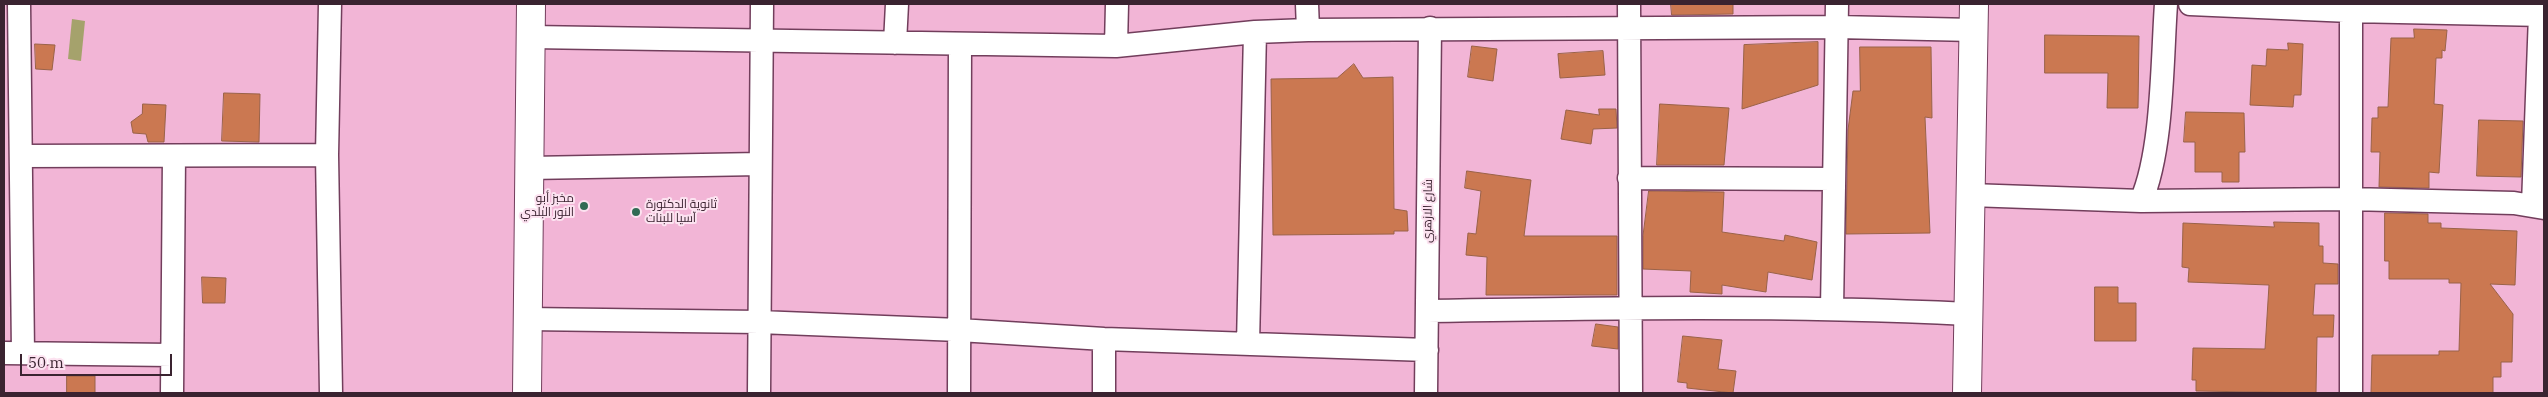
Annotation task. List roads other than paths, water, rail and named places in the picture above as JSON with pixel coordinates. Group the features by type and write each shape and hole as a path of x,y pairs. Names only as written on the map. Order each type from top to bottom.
{"street":[{"path":"19,4 21,156 13,353 172,355"},
{"path":"330,4 327,155 330,393"},
{"path":"527,393 531,4"},
{"path":"759,393 762,4"},
{"path":"895,43 897,4"},
{"path":"1116,46 1117,4"},
{"path":"1307,4 1308,30"},
{"path":"1629,4 1631,393"},
{"path":"1832,309 1837,4"},
{"path":"2141,201 2148,184 2156,128 2166,4"},
{"path":"1970,195 2141,201 2349,199 2538,206 2542,15 2351,7 2190,4"},
{"path":"2351,7 2349,199 2351,393"},
{"path":"531,38 1116,46 1254,32 1308,30 1837,27 1974,17 1967,393"},
{"name":"شارع الازهري","path":"1426,393 1430,28"},
{"path":"1248,344 1254,32"},
{"path":"959,393 960,44"},
{"path":"21,156 327,155"},
{"path":"172,393 174,156"},
{"path":"529,168 760,164"},
{"path":"1629,178 1834,179"},
{"path":"1427,311 1630,308 1832,309 1968,314"},
{"path":"527,319 759,322 959,330 1104,339 1427,350"},
{"path":"1104,339 1104,393"}],"place":[{"name":"مخبز أبو النور البلدي","path":"584,206"},
{"name":"ثانوية الدكتورة آسيا للبنات","path":"636,212"}]}
